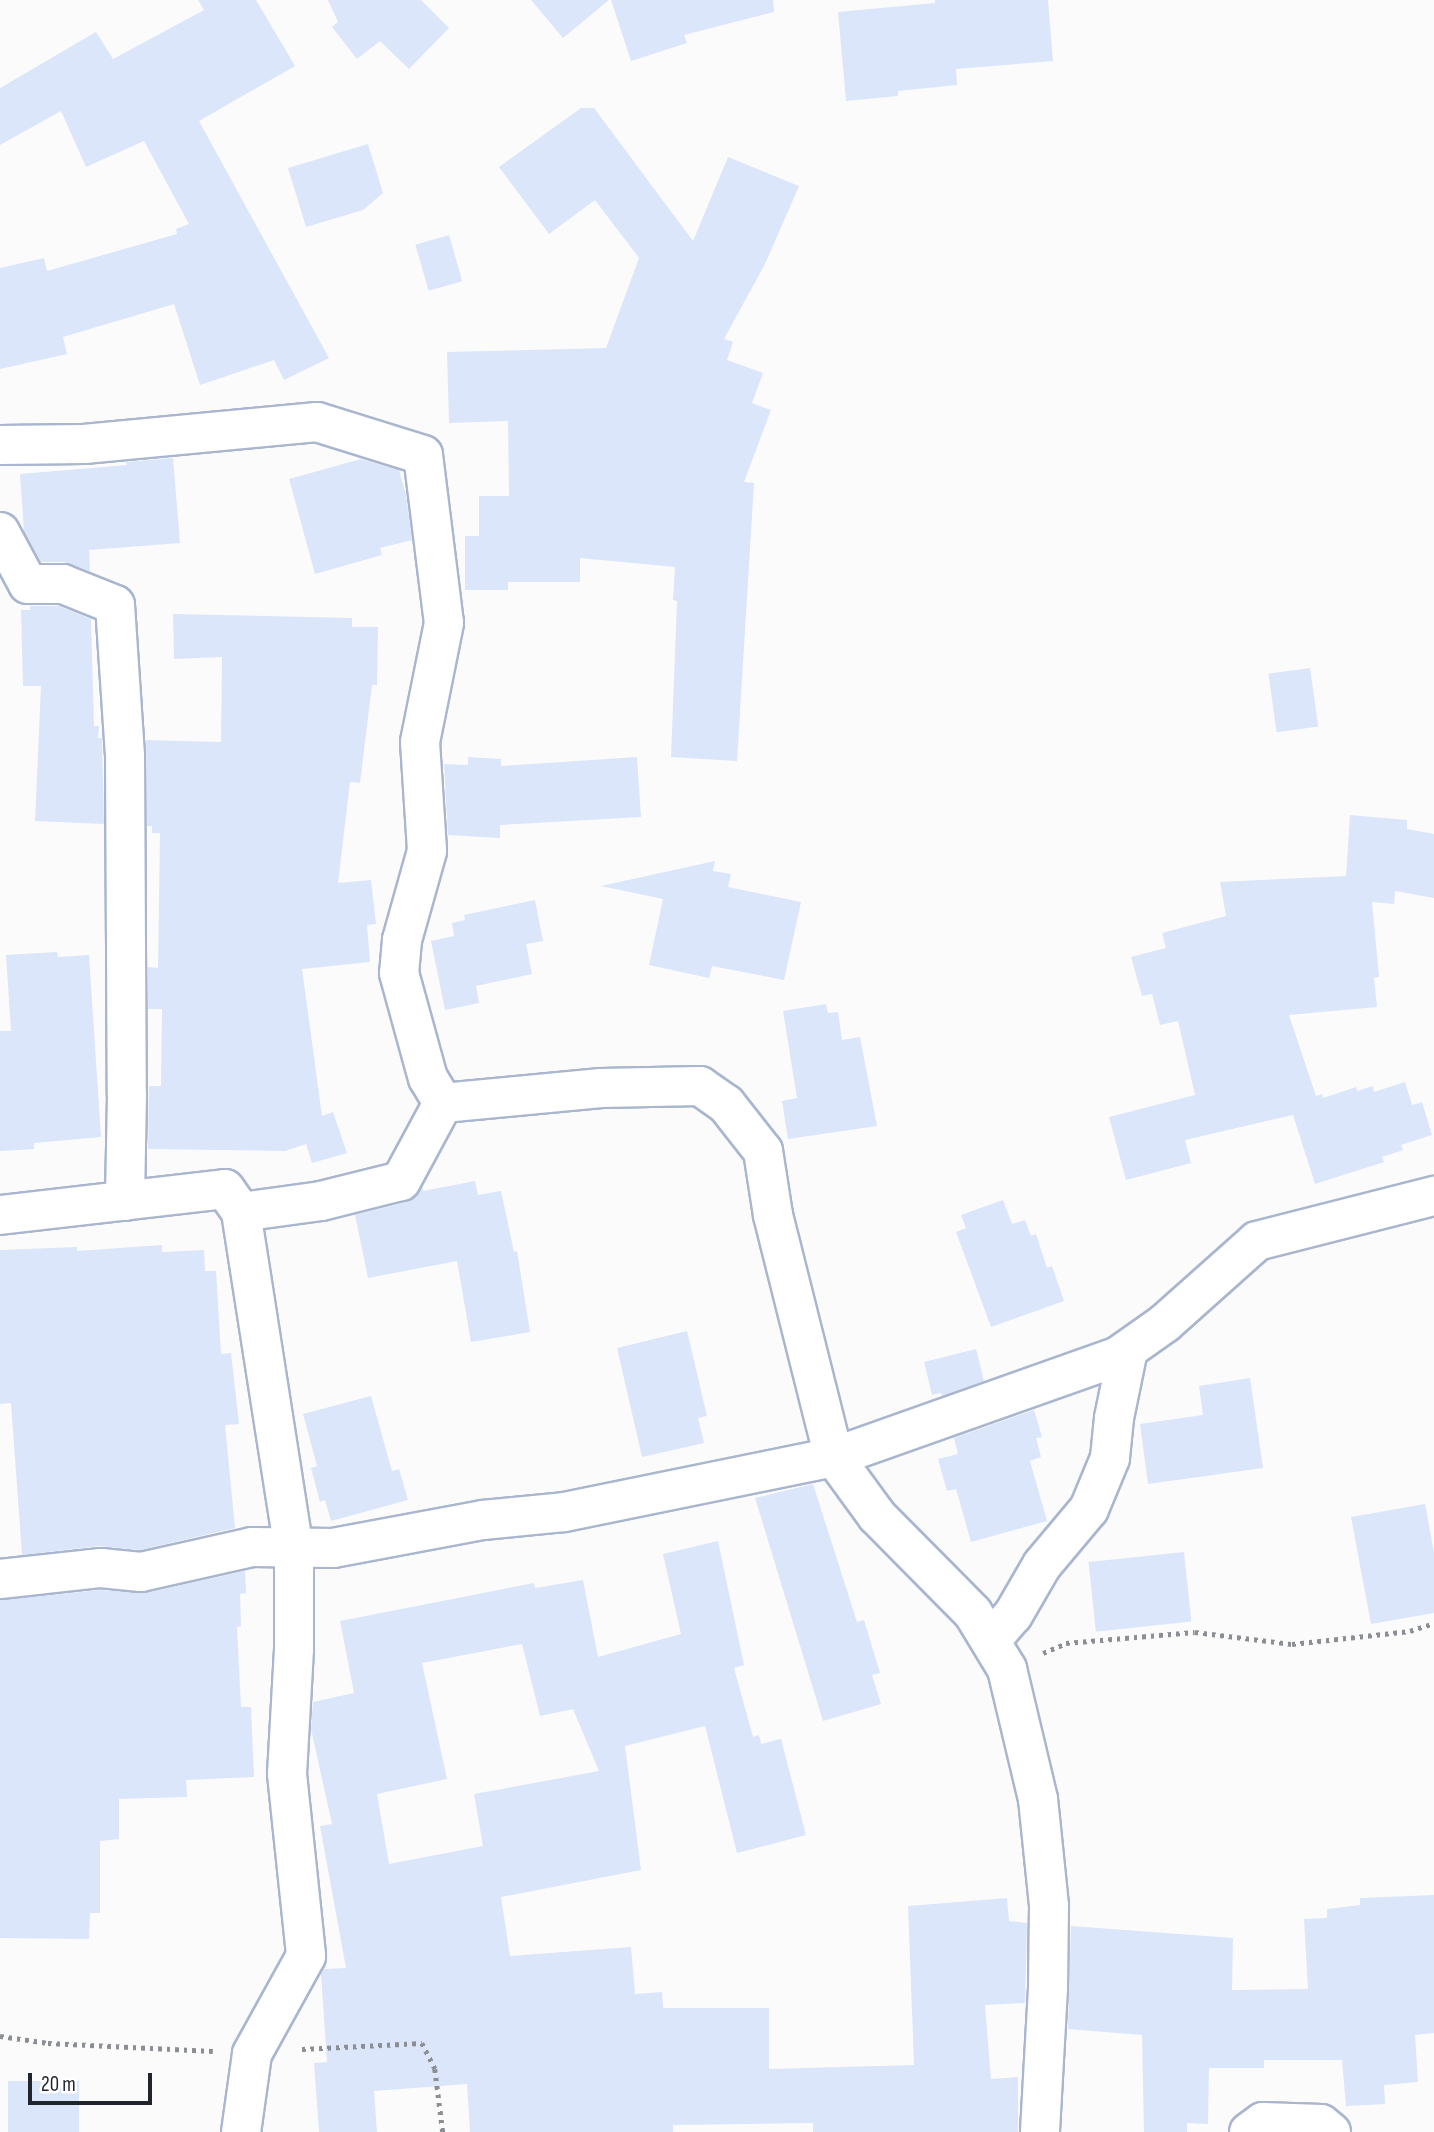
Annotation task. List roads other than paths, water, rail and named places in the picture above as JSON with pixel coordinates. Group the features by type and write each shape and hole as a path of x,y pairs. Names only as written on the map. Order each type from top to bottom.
{"street":[{"path":"0,445 84,444 317,422 423,455 444,623 420,743 427,851 402,940 399,973 428,1078 443,1103"},
{"path":"0,532 28,584 63,584 115,605 125,755 125,1201"},
{"path":"443,1103 601,1088 700,1086 726,1104 763,1151 773,1215 834,1457 877,1516 973,1613 999,1655 1038,1799 1049,1906 1048,1989 1040,2132"},
{"path":"241,1212 321,1201 401,1181 443,1103"},
{"path":"0,1215 225,1189 241,1212 294,1549 295,1649 287,1774 306,1956 252,2054 241,2132"},
{"path":"0,1579 101,1569 141,1572 252,1547 333,1548 483,1520 565,1512 834,1457 1117,1357 1165,1323 1257,1241 1434,1196"},
{"path":"999,1655 1013,1615 1042,1565 1089,1509 1110,1458 1114,1418 1128,1350"},
{"path":"1250,2132 1263,2122 1321,2124 1331,2132"}]}
